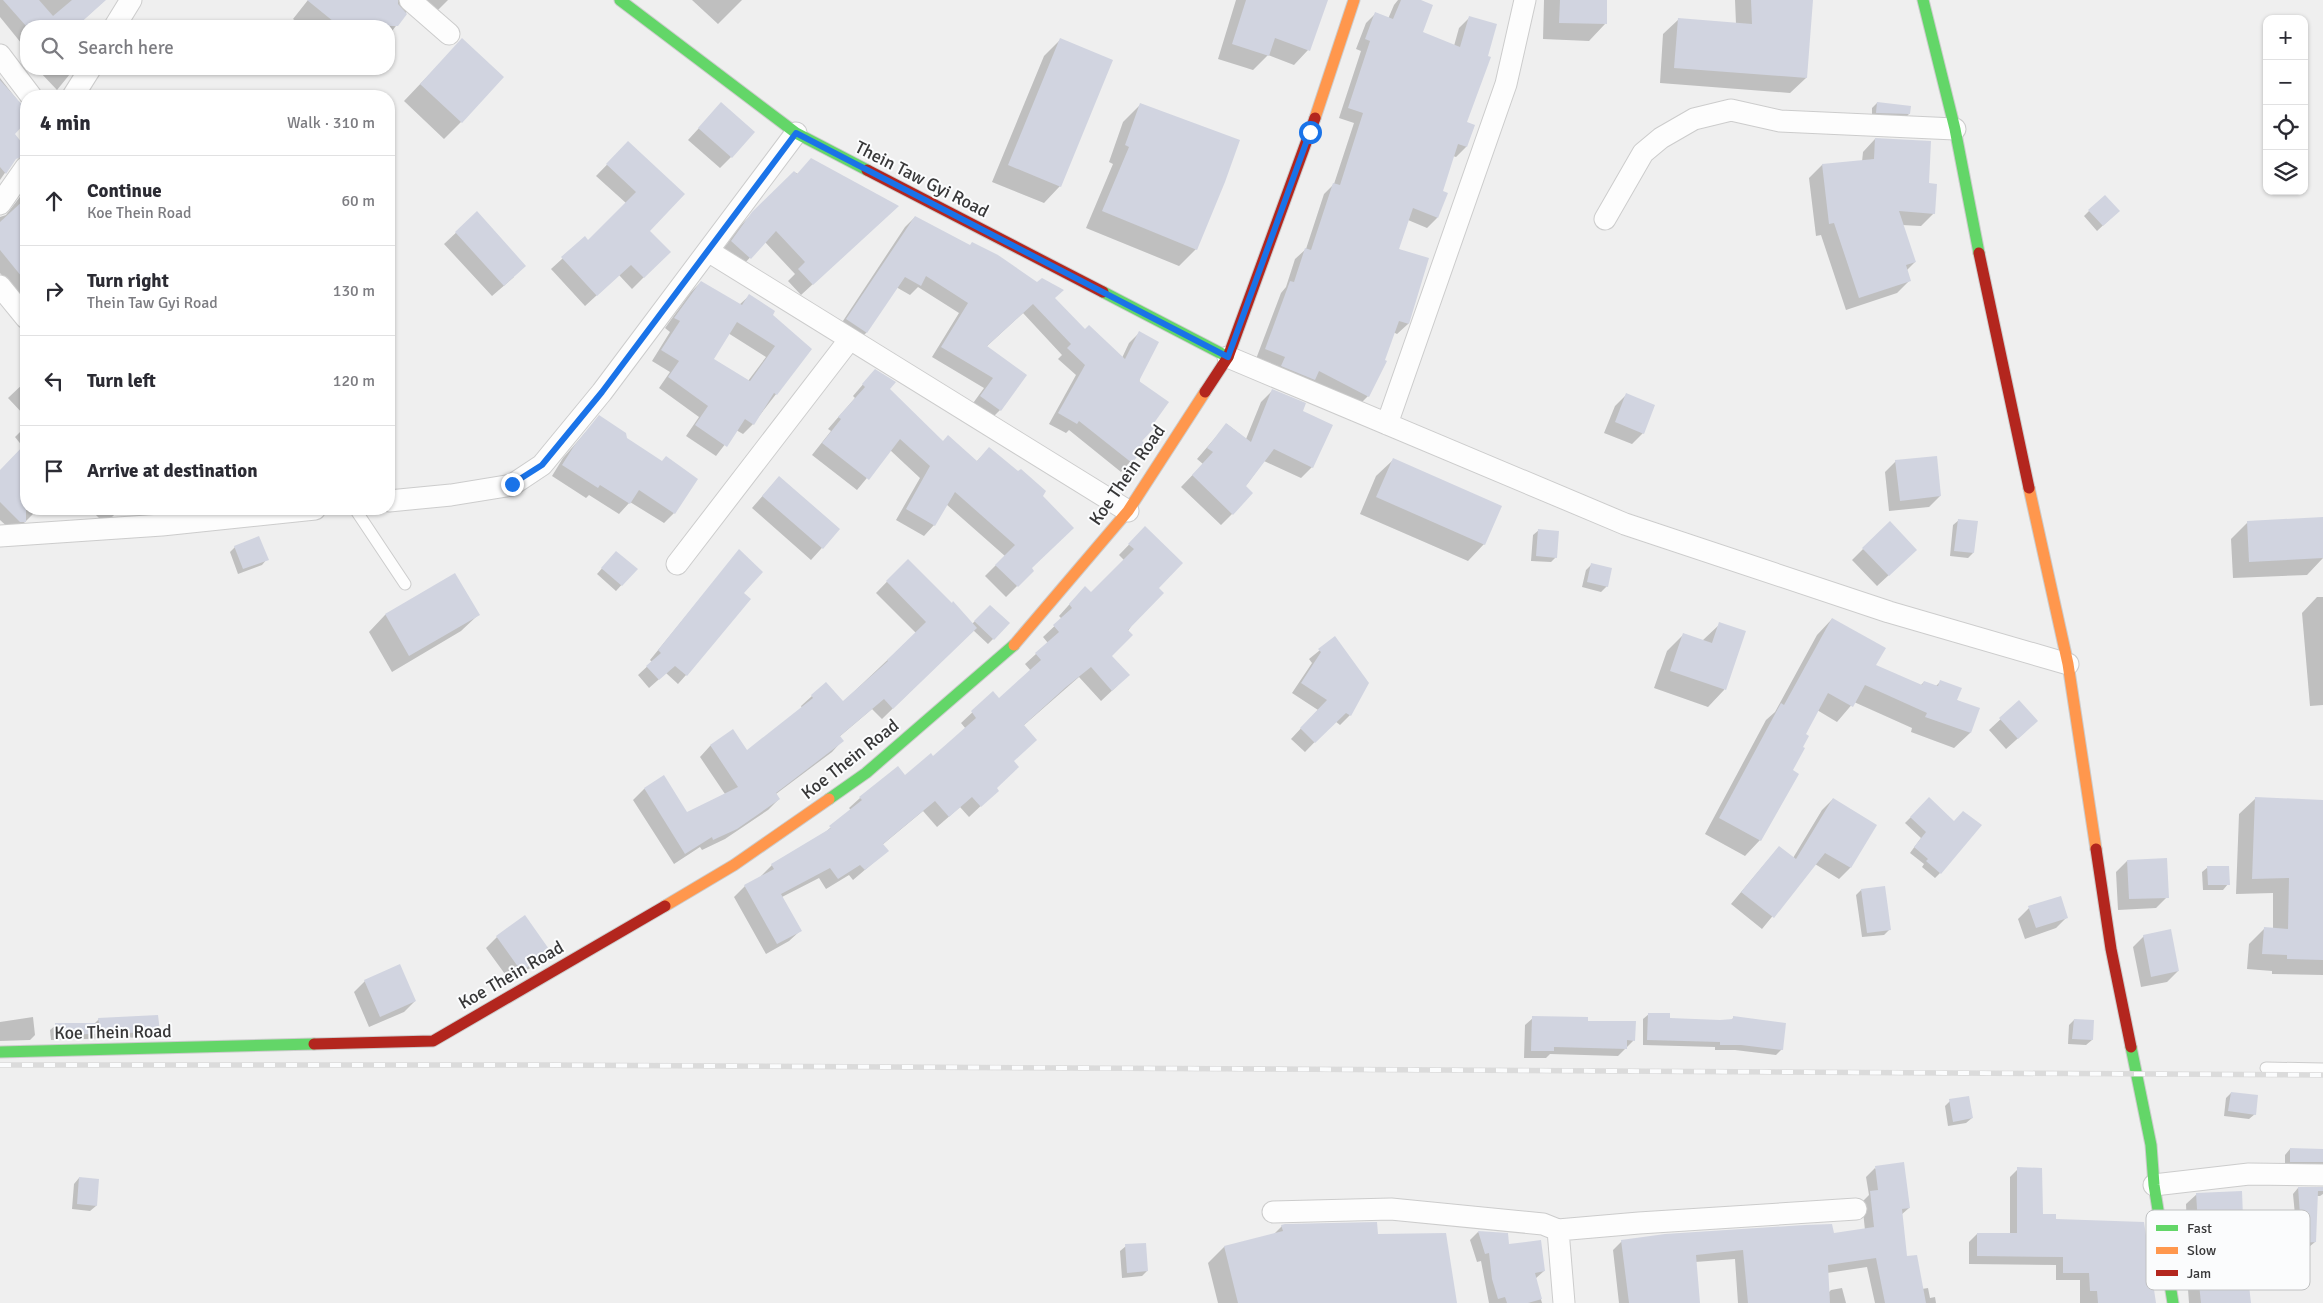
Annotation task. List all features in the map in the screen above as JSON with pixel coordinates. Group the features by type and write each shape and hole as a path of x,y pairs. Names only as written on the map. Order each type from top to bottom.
{"street":[{"path":"119,20 131,0"},
{"path":"410,0 449,34"},
{"name":"Thein Taw Gyi Road","path":"620,0 796,133 1228,357"},
{"name":"Koe Thein Road","path":"0,1052 433,1041 734,864 866,773 1012,647 1128,511 1228,357 1310,132 1354,0"},
{"path":"1387,424 1506,84 1525,0"},
{"path":"1923,0 1955,129 1988,305 2068,664 2111,949 2150,1146 2158,1210"},
{"path":"0,55 26,90"},
{"path":"77,90 86,75"},
{"path":"1605,219 1642,153 1661,138 1694,119 1731,110 1780,121 1955,129"},
{"path":"395,500 451,495 512,484 542,465 602,392 796,133"},
{"path":"0,204 20,177"},
{"path":"708,251 1128,511"},
{"path":"0,286 20,311"},
{"path":"677,564 850,339"},
{"path":"1228,357 1625,524 1889,612 2068,664"},
{"path":"0,536 254,515"},
{"path":"2154,1185 2249,1174 2323,1175"},
{"path":"1273,1212 1391,1209 1543,1224 1558,1230 1856,1209"},
{"path":"1558,1230 1564,1303"},
{"path":"2171,1290 2173,1303"}],"lane":[{"path":"359,515 404,584"},
{"path":"2266,1068 2323,1069"}],"building":[{"path":"3,0 39,0 53,16 72,0 106,0 84,20 21,20"},
{"path":"307,0 398,0 398,4 407,14 398,26 395,26 395,20 332,20"},
{"path":"1246,0 1328,0 1310,51 1275,38 1269,56 1232,44"},
{"path":"1401,0 1421,0 1433,5 1423,32 1460,47 1469,16 1497,24 1488,56 1491,57 1467,122 1475,125 1467,147 1458,144 1443,191 1448,193 1438,218 1413,208 1399,249 1429,258 1409,324 1399,321 1385,360 1387,361 1369,397 1319,371 1315,380 1281,366 1285,357 1265,349 1290,281 1294,282 1305,248 1311,250 1333,183 1340,185 1363,113 1348,108 1370,41 1365,39 1375,12 1393,19"},
{"path":"1560,0 1607,0 1607,24 1559,23"},
{"path":"1751,0 1813,0 1807,78 1674,68 1678,18 1752,24"},
{"path":"462,38 504,77 462,123 420,84"},
{"path":"1060,38 1113,60 1061,187 1008,165"},
{"path":"0,80 20,102 20,129 15,134 20,140 20,157 16,159 6,174 0,167"},
{"path":"721,102 755,132 732,158 698,128"},
{"path":"1877,102 1911,106 1910,114 1876,113"},
{"path":"1140,103 1240,140 1197,250 1102,211 1129,147 1125,145"},
{"path":"1875,138 1931,141 1929,183 1937,184 1935,214 1899,211 1916,262 1906,265 1911,281 1859,298 1834,223 1829,224 1822,164 1874,159"},
{"path":"628,141 685,194 650,231 671,252 644,278 631,265 597,296 561,257 585,236 588,240 636,192 606,164"},
{"path":"811,158 899,206 813,285 798,269 805,262 776,231 751,259 731,241 752,212 794,171 797,174"},
{"path":"2105,195 2120,211 2103,226 2088,210"},
{"path":"20,204 20,275 0,250 0,222"},
{"path":"477,211 526,266 504,286 455,232"},
{"path":"915,216 970,245 972,242 998,255 1037,282 1042,278 1064,290 1055,298 1085,329 1089,325 1125,359 1139,331 1159,342 1139,381 1169,402 1154,423 1156,426 1142,441 1147,445 1132,463 1079,421 1077,424 1058,413 1085,365 1067,348 1071,344 1033,304 987,346 1027,375 1001,411 980,396 993,378 941,347 968,303 926,276 921,286 905,277 867,333 846,319"},
{"path":"701,281 742,305 749,294 775,311 773,315 812,349 777,395 774,393 754,425 745,419 727,447 695,425 708,406 668,377 679,361 661,350 680,321 674,318","holes":["737,322 775,346 750,381 714,359"]},
{"path":"875,369 896,382 890,389 943,441 948,435 977,461 989,447 1018,471 1021,469 1046,491 1043,496 1074,528 1032,568 1034,571 1018,587 995,565 1015,545 955,492 935,526 906,509 930,466 900,439 869,480 822,443 841,419 838,417 865,387 862,384"},
{"path":"1272,389 1306,403 1303,411 1333,425 1313,468 1274,449 1246,486 1253,493 1233,515 1192,475 1213,452 1207,448 1226,423 1251,442"},
{"path":"1626,393 1655,405 1644,434 1615,422"},
{"path":"599,415 626,433 627,438 662,461 666,456 698,479 675,514 639,490 630,504 600,485 598,488 562,465 574,446"},
{"path":"20,449 20,515 26,515 26,522 20,522 0,502 0,470"},
{"path":"1937,456 1941,496 1900,501 1895,460"},
{"path":"1393,458 1502,506 1485,545 1376,497"},
{"path":"779,476 840,529 823,549 762,496"},
{"path":"2323,517 2323,558 2249,562 2247,521"},
{"path":"1958,519 1978,521 1974,553 1954,551"},
{"path":"1890,521 1917,550 1889,576 1862,548"},
{"path":"1145,526 1183,563 1159,588 1164,593 1128,630 1133,635 1112,656 1130,675 1112,691 1091,667 1066,687 1024,725 1037,740 1014,761 1019,767 997,788 999,791 981,807 972,797 949,817 935,801 883,844 889,851 865,870 860,865 838,879 830,868 781,894 802,931 777,944 744,885 774,869 771,864 831,828 829,826 862,800 859,797 898,766 905,775 931,753 933,756 976,718 971,711 993,691 999,698 1041,660 1035,653 1059,632 1053,625 1072,608 1069,604 1085,586 1091,592 1134,549 1128,544"},
{"path":"1538,529 1559,531 1557,558 1536,556"},
{"path":"259,536 269,560 243,569 234,546"},
{"path":"739,549 763,572 744,593 751,599 687,676 675,666 659,680 646,666 661,653 658,650"},
{"path":"616,551 638,569 622,586 601,568"},
{"path":"908,559 952,603 953,601 977,628 893,709 884,699 840,736 844,741 776,793 780,799 737,829 713,840 712,837 685,854 644,788 664,775 687,812 738,787 710,745 733,729 747,750 813,698 811,695 826,682 843,701 888,661 926,622 886,581"},
{"path":"1591,563 1612,568 1608,587 1587,582"},
{"path":"455,573 480,615 409,656 385,614"},
{"path":"990,605 1010,623 994,640 974,621"},
{"path":"1832,618 1886,648 1876,665 1922,685 1924,681 1938,686 1940,680 1962,688 1957,700 1980,708 1971,733 1925,717 1927,713 1865,685 1853,707 1828,693 1806,734 1809,736 1803,747 1805,748 1793,770 1799,774 1761,841 1719,818 1781,703 1784,705"},
{"path":"1719,622 1746,631 1726,690 1670,671 1683,633 1712,643"},
{"path":"1335,636 1369,683 1351,716 1346,713 1315,743 1300,728 1327,700 1301,683 1321,652 1318,649"},
{"path":"2019,700 2038,721 2018,739 1999,718"},
{"path":"1929,797 1954,821 1963,811 1982,825 1941,874 1914,847 1926,832 1910,817"},
{"path":"2255,797 2323,800 2323,960 2287,959 2287,955 2262,954 2264,927 2288,929 2289,878 2252,879"},
{"path":"1833,798 1877,825 1851,868 1825,853 1774,918 1741,892 1779,846 1796,859"},
{"path":"2167,858 2169,898 2129,899 2127,860"},
{"path":"2207,866 2229,866 2230,885 2208,885"},
{"path":"1885,886 1891,930 1867,933 1861,889"},
{"path":"2061,896 2068,918 2036,928 2028,906"},
{"path":"525,915 551,952 521,971 496,936"},
{"path":"2171,929 2179,971 2151,977 2143,935"},
{"path":"400,964 416,1001 380,1017 364,980"},
{"path":"1648,1013 1670,1013 1670,1018 1720,1020 1733,1019 1733,1016 1786,1023 1783,1050 1741,1045 1720,1045 1720,1042 1647,1040"},
{"path":"158,1015 160,1032 55,1035 55,1023 99,1023 98,1018"},
{"path":"1532,1016 1588,1017 1588,1021 1636,1021 1635,1041 1627,1040 1627,1049 1554,1047 1554,1051 1531,1051"},
{"path":"2074,1019 2094,1020 2093,1040 2072,1039"},
{"path":"2231,1092 2258,1095 2256,1115 2228,1111"},
{"path":"1969,1096 1973,1118 1953,1122 1949,1099"},
{"path":"2290,1148 2323,1149 2323,1162 2290,1162"},
{"path":"1904,1162 1910,1208 1902,1209 1907,1256 1917,1255 1926,1303 1885,1303 1876,1258 1828,1265 1830,1303 1748,1303 1743,1250 1696,1255 1700,1303 1629,1303 1621,1240 1665,1234 1805,1225 1832,1224 1834,1233 1874,1227 1870,1191 1878,1190 1875,1166"},
{"path":"2017,1167 2042,1168 2043,1214 2056,1214 2056,1219 2144,1222 2146,1236 2146,1290 2154,1290 2156,1303 2098,1303 2097,1291 2090,1291 2089,1273 2063,1273 2063,1257 1977,1256 1977,1233 2017,1233"},
{"path":"79,1177 99,1179 97,1206 77,1204"},
{"path":"2298,1187 2323,1187 2323,1191 2318,1191 2316,1242 2310,1242 2310,1210 2300,1210"},
{"path":"2242,1191 2243,1210 2197,1210 2196,1193"},
{"path":"1377,1222 1378,1234 1446,1233 1457,1303 1238,1303 1224,1246 1283,1231 1281,1225 1285,1224"},
{"path":"1478,1231 1508,1233 1509,1244 1541,1240 1545,1271 1535,1273 1542,1299 1528,1303 1507,1303 1505,1297 1498,1299 1492,1279 1489,1253 1485,1254"},
{"path":"1146,1243 1148,1271 1127,1273 1125,1244"},
{"path":"2200,1290 2250,1290 2251,1303 2201,1303"}],"railway":[{"path":"0,1065 544,1065 2323,1075"}],"traffic: fast":[{"path":"620,0 796,133 867,170"},
{"path":"1923,0 1955,129 1979,253"},
{"path":"1103,292 1228,357"},
{"path":"829,799 866,773 1014,645"},
{"path":"0,1052 314,1044"},
{"path":"2131,1047 2151,1145 2158,1210"},
{"path":"2171,1290 2173,1303"}],"traffic: slow":[{"path":"1315,118 1354,0"},
{"path":"1014,645 1128,511 1205,392"},
{"path":"2029,488 2068,664 2096,849"},
{"path":"665,906 734,865 829,799"}],"traffic: jam":[{"path":"1205,392 1228,357 1315,118"},
{"path":"867,170 1103,292"},
{"path":"1979,253 2029,488"},
{"path":"2096,849 2111,949 2131,1047"},
{"path":"314,1044 433,1041 665,906"}],"route":[{"path":"512,484 542,465 602,392 796,133 1228,357 1310,132"}]}
